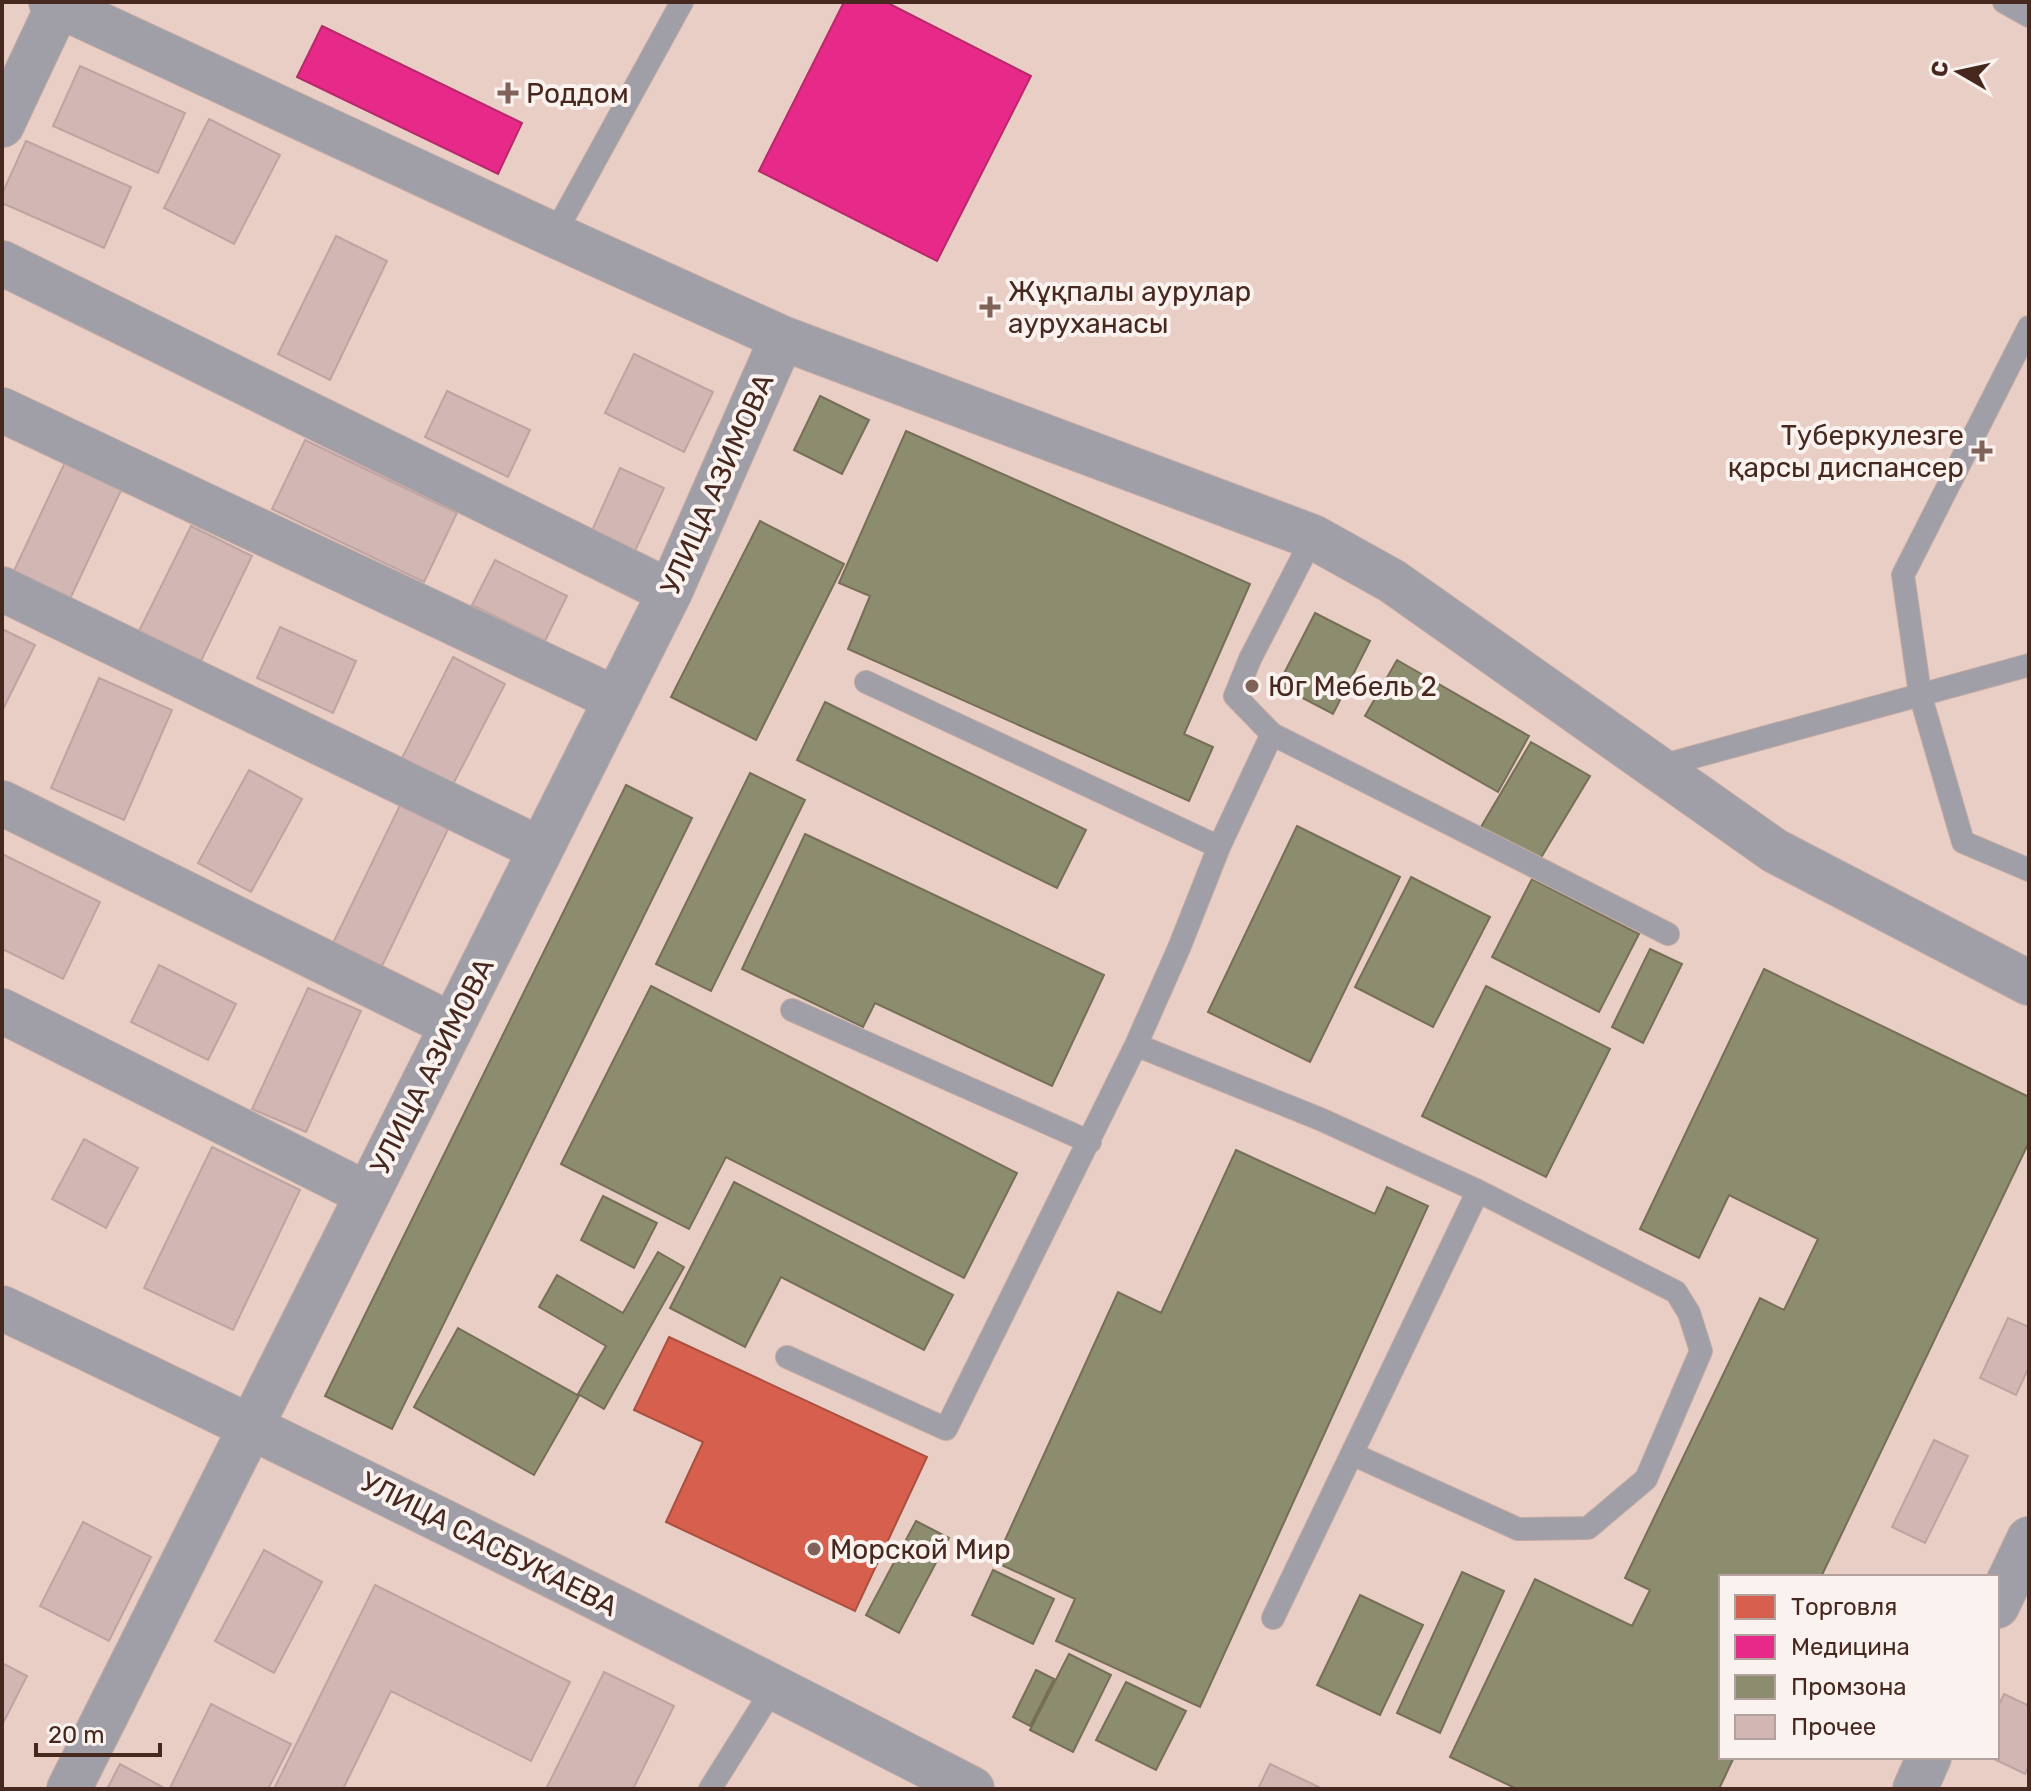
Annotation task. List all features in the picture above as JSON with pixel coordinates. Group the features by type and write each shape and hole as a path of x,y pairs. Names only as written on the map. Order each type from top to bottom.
{"street":[{"path":"2,125 56,3 782,338 1313,537 1392,581 1775,851 2029,983"},
{"path":"2,263 670,592"},
{"name":"УЛИЦА АЗИМОВА","path":"69,1789 670,592 782,338"},
{"path":"2,410 616,699"},
{"path":"2,589 540,849"},
{"path":"2,803 452,1025"},
{"path":"2,1011 367,1194"},
{"name":"УЛИЦА САСБУКАЕВА","path":"2,1308 251,1425 972,1789"},
{"path":"1999,1602 2029,1539"},
{"path":"1915,1789 1928,1759"}],"lane":[{"path":"554,235 682,2"},
{"path":"2004,2 2029,16"},
{"path":"2027,342 1903,575 1920,694 1963,842 2029,870"},
{"path":"1313,537 1250,659 1235,696 1272,734 1668,934"},
{"path":"1656,768 2029,665"},
{"path":"866,682 1219,847"},
{"path":"787,1357 946,1429 1136,1045 1219,847 1272,734"},
{"path":"792,1010 1090,1142"},
{"path":"1136,1045 1320,1119 1478,1191 1676,1292 1689,1313 1701,1351 1646,1479 1588,1528 1518,1529 1352,1454"},
{"path":"1273,1618 1478,1191"},
{"path":"710,1789 774,1687"}],"building: Торговля":[{"path":"669,1337 927,1457 855,1611 666,1522 703,1442 634,1410"}],"building: Медицина":[{"path":"844,2 886,2 1031,76 937,261 759,171"},
{"path":"322,26 522,123 498,174 297,77"}],"building: Промзона":[{"path":"820,396 869,420 842,474 794,450"},
{"path":"906,431 1250,584 1184,734 1213,747 1189,801 848,649 870,596 839,583"},
{"path":"760,521 844,564 756,740 671,697"},
{"path":"1315,613 1370,641 1333,714 1278,685"},
{"path":"1397,660 1529,736 1498,792 1365,716"},
{"path":"825,702 1086,830 1057,888 797,760"},
{"path":"1531,742 1590,776 1539,861 1481,827"},
{"path":"750,773 805,800 711,991 656,964"},
{"path":"626,785 692,818 392,1429 325,1396"},
{"path":"1297,826 1400,877 1310,1062 1208,1012"},
{"path":"805,834 1104,975 1052,1086 875,1003 863,1027 742,969"},
{"path":"1411,877 1490,917 1433,1027 1355,987"},
{"path":"1532,879 1639,934 1599,1012 1492,957"},
{"path":"1650,949 1682,964 1643,1043 1612,1027"},
{"path":"1764,969 2029,1097 2029,1142 1822,1575 1719,1575 1719,1759 1733,1759 1719,1789 1517,1789 1450,1757 1535,1579 1632,1626 1650,1590 1625,1578 1760,1298 1784,1310 1818,1239 1729,1195 1699,1258 1640,1229"},
{"path":"651,986 1017,1173 964,1278 726,1157 689,1229 561,1164"},
{"path":"1486,986 1610,1049 1546,1177 1422,1116"},
{"path":"1236,1150 1375,1214 1387,1187 1428,1206 1200,1707 1056,1641 1075,1599 995,1562 1118,1292 1161,1313"},
{"path":"734,1182 953,1295 924,1350 781,1277 745,1347 670,1308"},
{"path":"603,1196 657,1223 634,1268 581,1240"},
{"path":"658,1252 684,1267 604,1409 578,1394 606,1346 539,1307 557,1275 623,1313"},
{"path":"458,1328 579,1396 534,1475 414,1407"},
{"path":"916,1521 949,1538 899,1633 866,1615"},
{"path":"993,1570 1054,1599 1033,1644 972,1615"},
{"path":"1462,1572 1504,1591 1440,1733 1397,1713"},
{"path":"1360,1595 1423,1625 1380,1715 1317,1685"},
{"path":"1069,1654 1111,1675 1073,1752 1030,1730"},
{"path":"1036,1670 1054,1679 1030,1726 1013,1717"},
{"path":"1126,1682 1186,1711 1156,1770 1096,1740"}],"building: Прочее":[{"path":"80,66 185,113 158,173 53,126"},
{"path":"209,119 280,155 234,244 164,208"},
{"path":"26,141 131,187 104,248 2,203 2,194"},
{"path":"336,236 387,261 330,380 278,354"},
{"path":"634,354 713,392 684,452 605,413"},
{"path":"447,391 530,430 508,477 425,437"},
{"path":"305,440 457,513 424,582 272,509"},
{"path":"67,458 124,484 69,601 12,575"},
{"path":"620,468 664,488 628,566 585,546"},
{"path":"191,526 252,556 201,661 139,631"},
{"path":"495,560 567,596 545,641 472,605"},
{"path":"280,627 356,661 333,713 257,678"},
{"path":"2,629 35,645 2,711"},
{"path":"453,657 505,684 451,788 400,762"},
{"path":"99,678 172,710 124,820 51,788"},
{"path":"249,770 302,799 251,892 198,863"},
{"path":"403,799 451,823 382,966 333,943"},
{"path":"2,854 100,902 63,979 2,949"},
{"path":"159,965 236,1004 208,1060 131,1022"},
{"path":"308,988 361,1011 306,1132 252,1109"},
{"path":"84,1139 138,1168 106,1228 52,1199"},
{"path":"212,1147 300,1190 233,1330 144,1288"},
{"path":"2008,1318 2029,1327 2029,1367 2016,1395 1980,1378"},
{"path":"1934,1440 1968,1456 1925,1543 1892,1527"},
{"path":"83,1522 151,1557 109,1641 40,1606"},
{"path":"264,1550 322,1582 274,1673 215,1641"},
{"path":"375,1585 570,1682 531,1761 391,1691 343,1789 274,1789"},
{"path":"2,1663 27,1676 2,1725"},
{"path":"604,1672 674,1706 633,1789 546,1789"},
{"path":"2004,1694 2029,1706 2029,1765 2025,1774 1994,1759 1999,1759 1999,1705"},
{"path":"211,1704 291,1744 268,1789 170,1788"},
{"path":"120,1764 166,1789 107,1789"},
{"path":"1270,1764 1323,1789 1258,1789"}],"place":[{"name":"Роддом","path":"508,93"},
{"name":"Жұқпалы аурулар ауруханасы","path":"990,307"},
{"name":"Туберкулезге қарсы диспансер","path":"1982,451"},
{"name":"Юг Мебель 2","path":"1252,686"},
{"name":"Морской Мир","path":"814,1549"}]}
